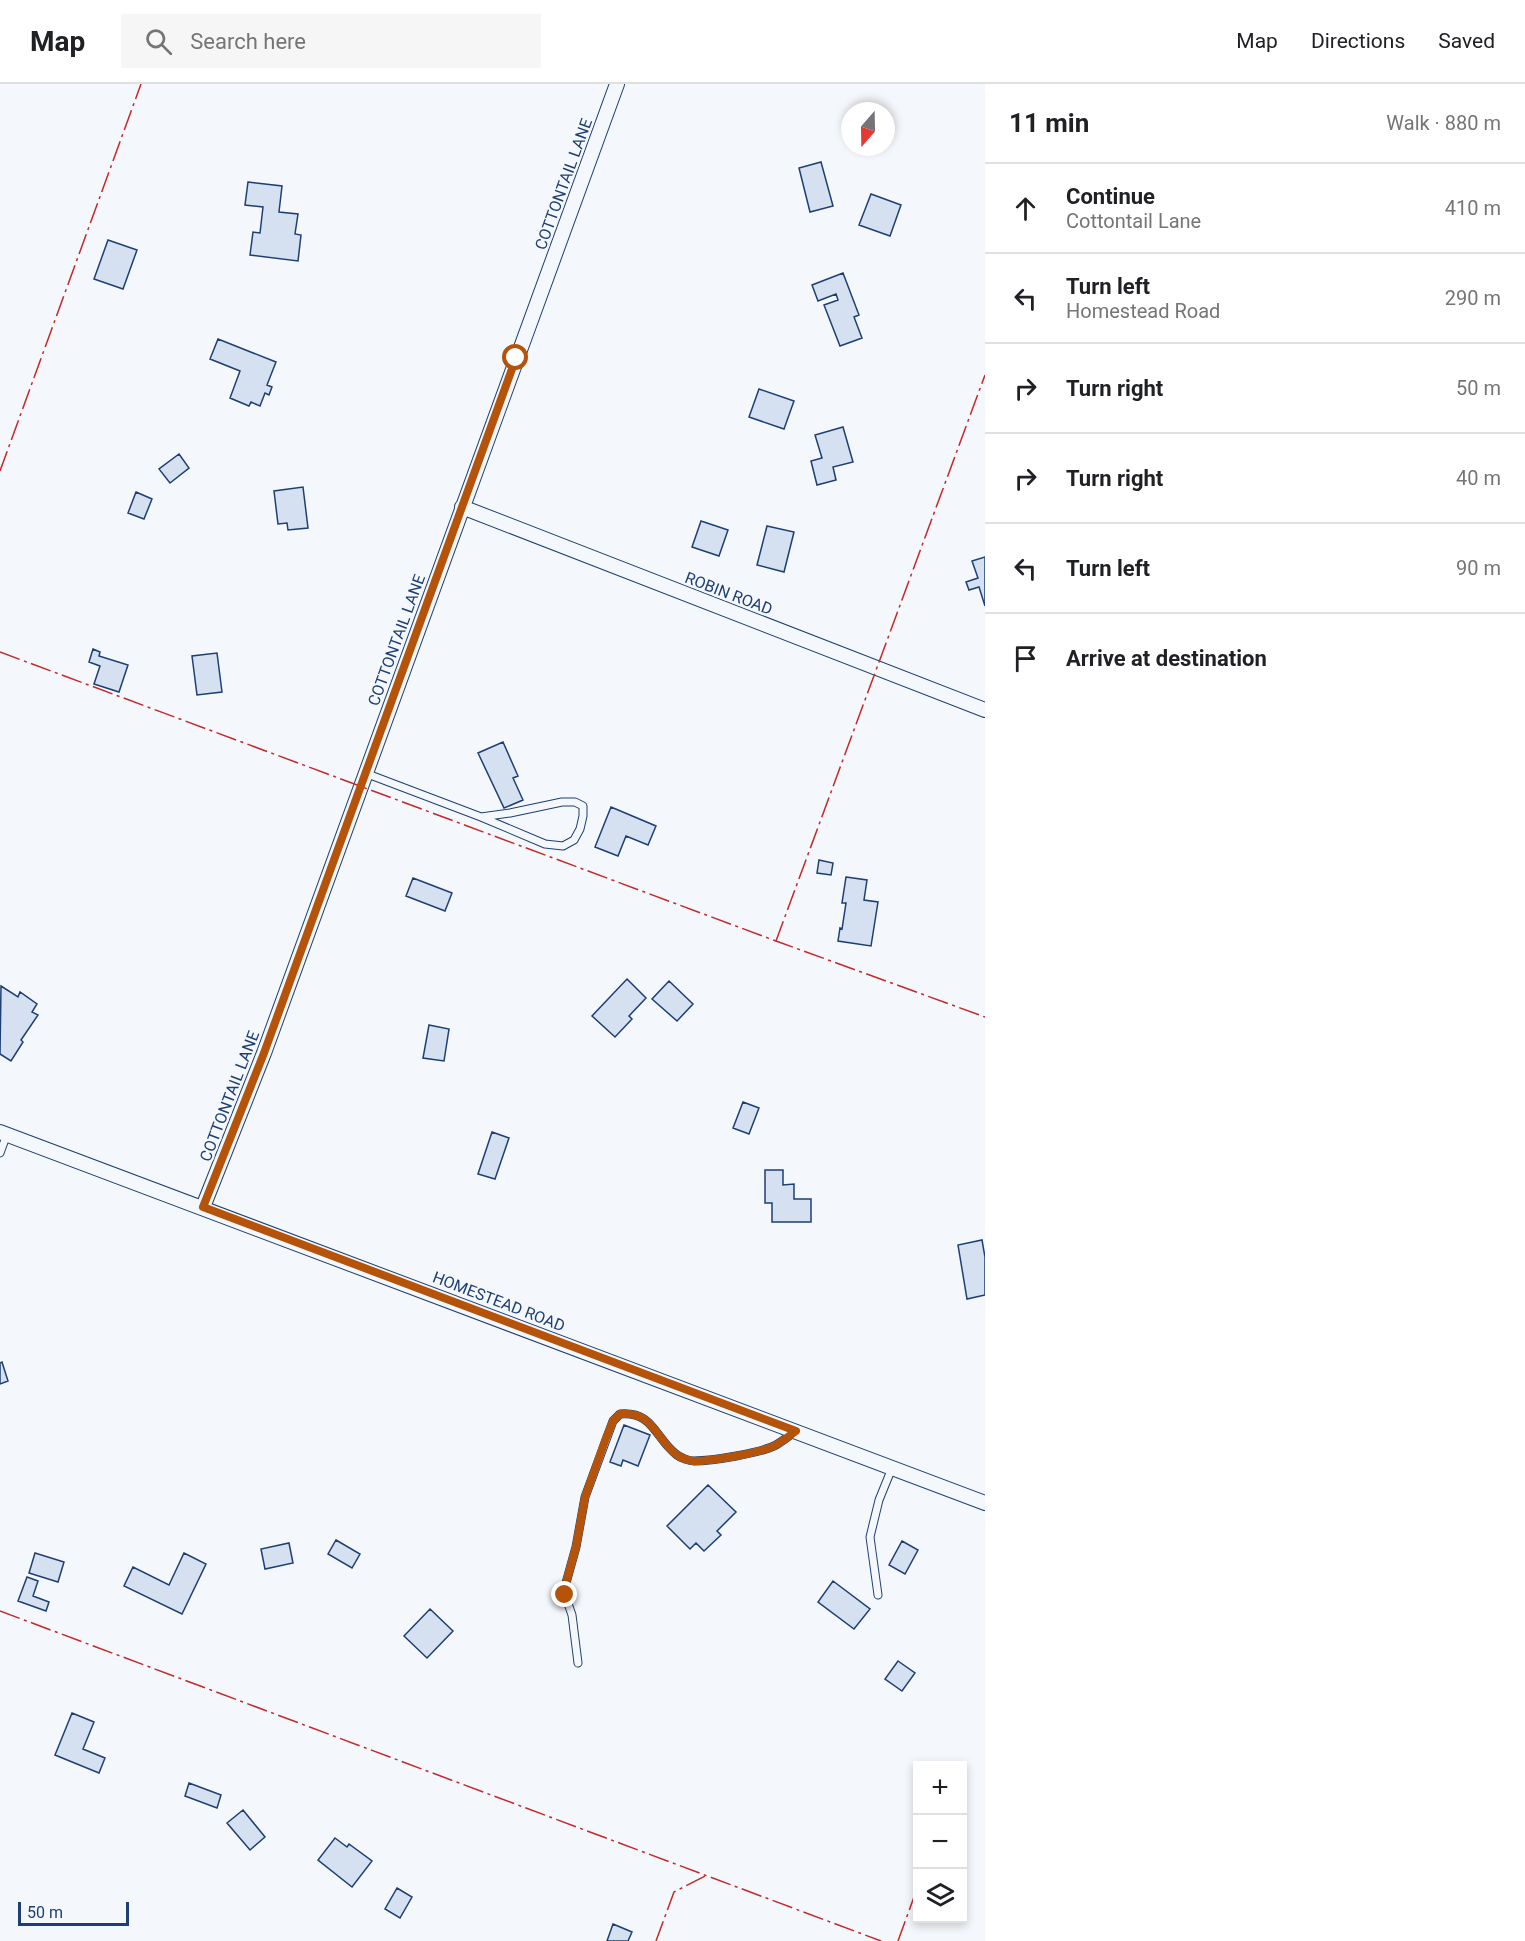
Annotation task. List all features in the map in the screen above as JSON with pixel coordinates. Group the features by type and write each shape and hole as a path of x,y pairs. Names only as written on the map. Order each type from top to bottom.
{"street":[{"name":"COTTONTAIL LANE","path":"203,1207 264,1053 617,84"},
{"name":"ROBIN ROAD","path":"462,507 985,710"},
{"name":"HOMESTEAD ROAD","path":"4,1133 985,1503"}],"lane":[{"path":"365,773 545,844 563,846 574,840 580,829 583,806 575,802 562,802 481,817"},
{"path":"0,1153 4,1133"},
{"path":"578,1663 572,1616 565,1595 566,1583 576,1547 585,1497 613,1421 620,1414 626,1413 644,1418 678,1456 692,1461 736,1455 775,1446 796,1431"},
{"path":"878,1594 870,1537 879,1500 892,1468"}],"building":[{"path":"821,162 833,206 810,212 799,168"},
{"path":"248,182 282,186 279,212 298,214 295,234 301,235 298,261 250,255 253,232 260,233 263,207 245,205"},
{"path":"871,194 901,205 890,236 859,225"},
{"path":"108,240 137,250 123,289 94,279"},
{"path":"843,273 859,315 854,317 862,338 840,346 824,305 838,300 836,294 818,301 812,285"},
{"path":"218,339 276,362 267,385 272,387 269,395 265,393 260,406 251,402 249,406 230,398 240,371 210,359"},
{"path":"759,389 794,401 784,429 749,417"},
{"path":"843,427 853,462 833,467 836,480 817,485 811,461 822,458 815,435"},
{"path":"179,454 189,468 170,483 159,469"},
{"path":"303,487 308,528 288,530 287,523 278,524 274,491"},
{"path":"136,492 152,499 144,519 128,513"},
{"path":"701,521 728,530 719,556 692,547"},
{"path":"767,526 794,532 784,572 757,565"},
{"path":"985,557 985,606 979,587 969,590 966,582 978,578 972,561"},
{"path":"93,649 100,652 99,656 128,665 119,692 94,684 100,666 89,662"},
{"path":"217,653 222,692 197,695 192,656"},
{"path":"503,742 518,776 513,778 523,800 504,808 478,753"},
{"path":"611,807 656,826 648,845 626,836 618,856 595,847"},
{"path":"819,860 833,863 831,875 817,873"},
{"path":"846,877 867,880 864,900 878,902 871,946 838,941 846,903 842,903"},
{"path":"413,878 452,893 445,911 406,896"},
{"path":"627,979 646,998 629,1016 632,1019 615,1037 592,1016"},
{"path":"669,981 693,1004 677,1021 652,999"},
{"path":"1,986 18,997 20,992 37,1004 32,1012 38,1015 21,1040 23,1042 11,1061 0,1054"},
{"path":"429,1025 449,1029 444,1061 423,1058"},
{"path":"743,1102 759,1108 749,1134 733,1128"},
{"path":"492,1132 509,1138 495,1179 478,1174"},
{"path":"765,1170 783,1170 783,1185 794,1184 794,1199 811,1199 811,1222 772,1222 772,1203 765,1203"},
{"path":"982,1240 985,1257 985,1295 967,1299 958,1245"},
{"path":"2,1362 8,1381 0,1384 0,1363"},
{"path":"624,1425 650,1435 638,1466 623,1460 621,1466 610,1462"},
{"path":"708,1485 736,1512 717,1531 721,1535 704,1551 696,1543 690,1549 667,1526"},
{"path":"336,1540 360,1554 352,1568 328,1554"},
{"path":"902,1541 918,1550 905,1574 889,1565"},
{"path":"289,1543 293,1563 265,1569 261,1549"},
{"path":"35,1553 64,1562 58,1582 29,1573"},
{"path":"184,1553 206,1564 182,1614 124,1586 133,1567 169,1585"},
{"path":"27,1577 38,1581 33,1596 49,1602 46,1611 18,1601"},
{"path":"833,1581 870,1609 854,1629 818,1602"},
{"path":"430,1609 453,1631 427,1658 404,1636"},
{"path":"898,1661 915,1673 902,1691 885,1679"},
{"path":"72,1713 94,1722 83,1749 105,1758 99,1773 55,1755"},
{"path":"189,1783 221,1795 217,1808 185,1796"},
{"path":"243,1810 265,1837 250,1850 227,1823"},
{"path":"335,1838 347,1847 349,1844 372,1861 352,1887 318,1860"},
{"path":"397,1888 412,1897 400,1918 385,1909"},
{"path":"613,1924 632,1932 628,1941 607,1941"}],"power":[{"path":"0,471 141,84"},
{"path":"776,941 985,375"},
{"path":"0,652 985,1017"},
{"path":"0,1611 881,1941"},
{"path":"656,1941 674,1892 707,1875"},
{"path":"898,1941 913,1900"}],"route":[{"path":"516,358 264,1053 203,1207 796,1431 775,1446 736,1455 692,1461 678,1456 644,1418 632,1413 620,1414 613,1421 585,1497 565,1595"}]}
